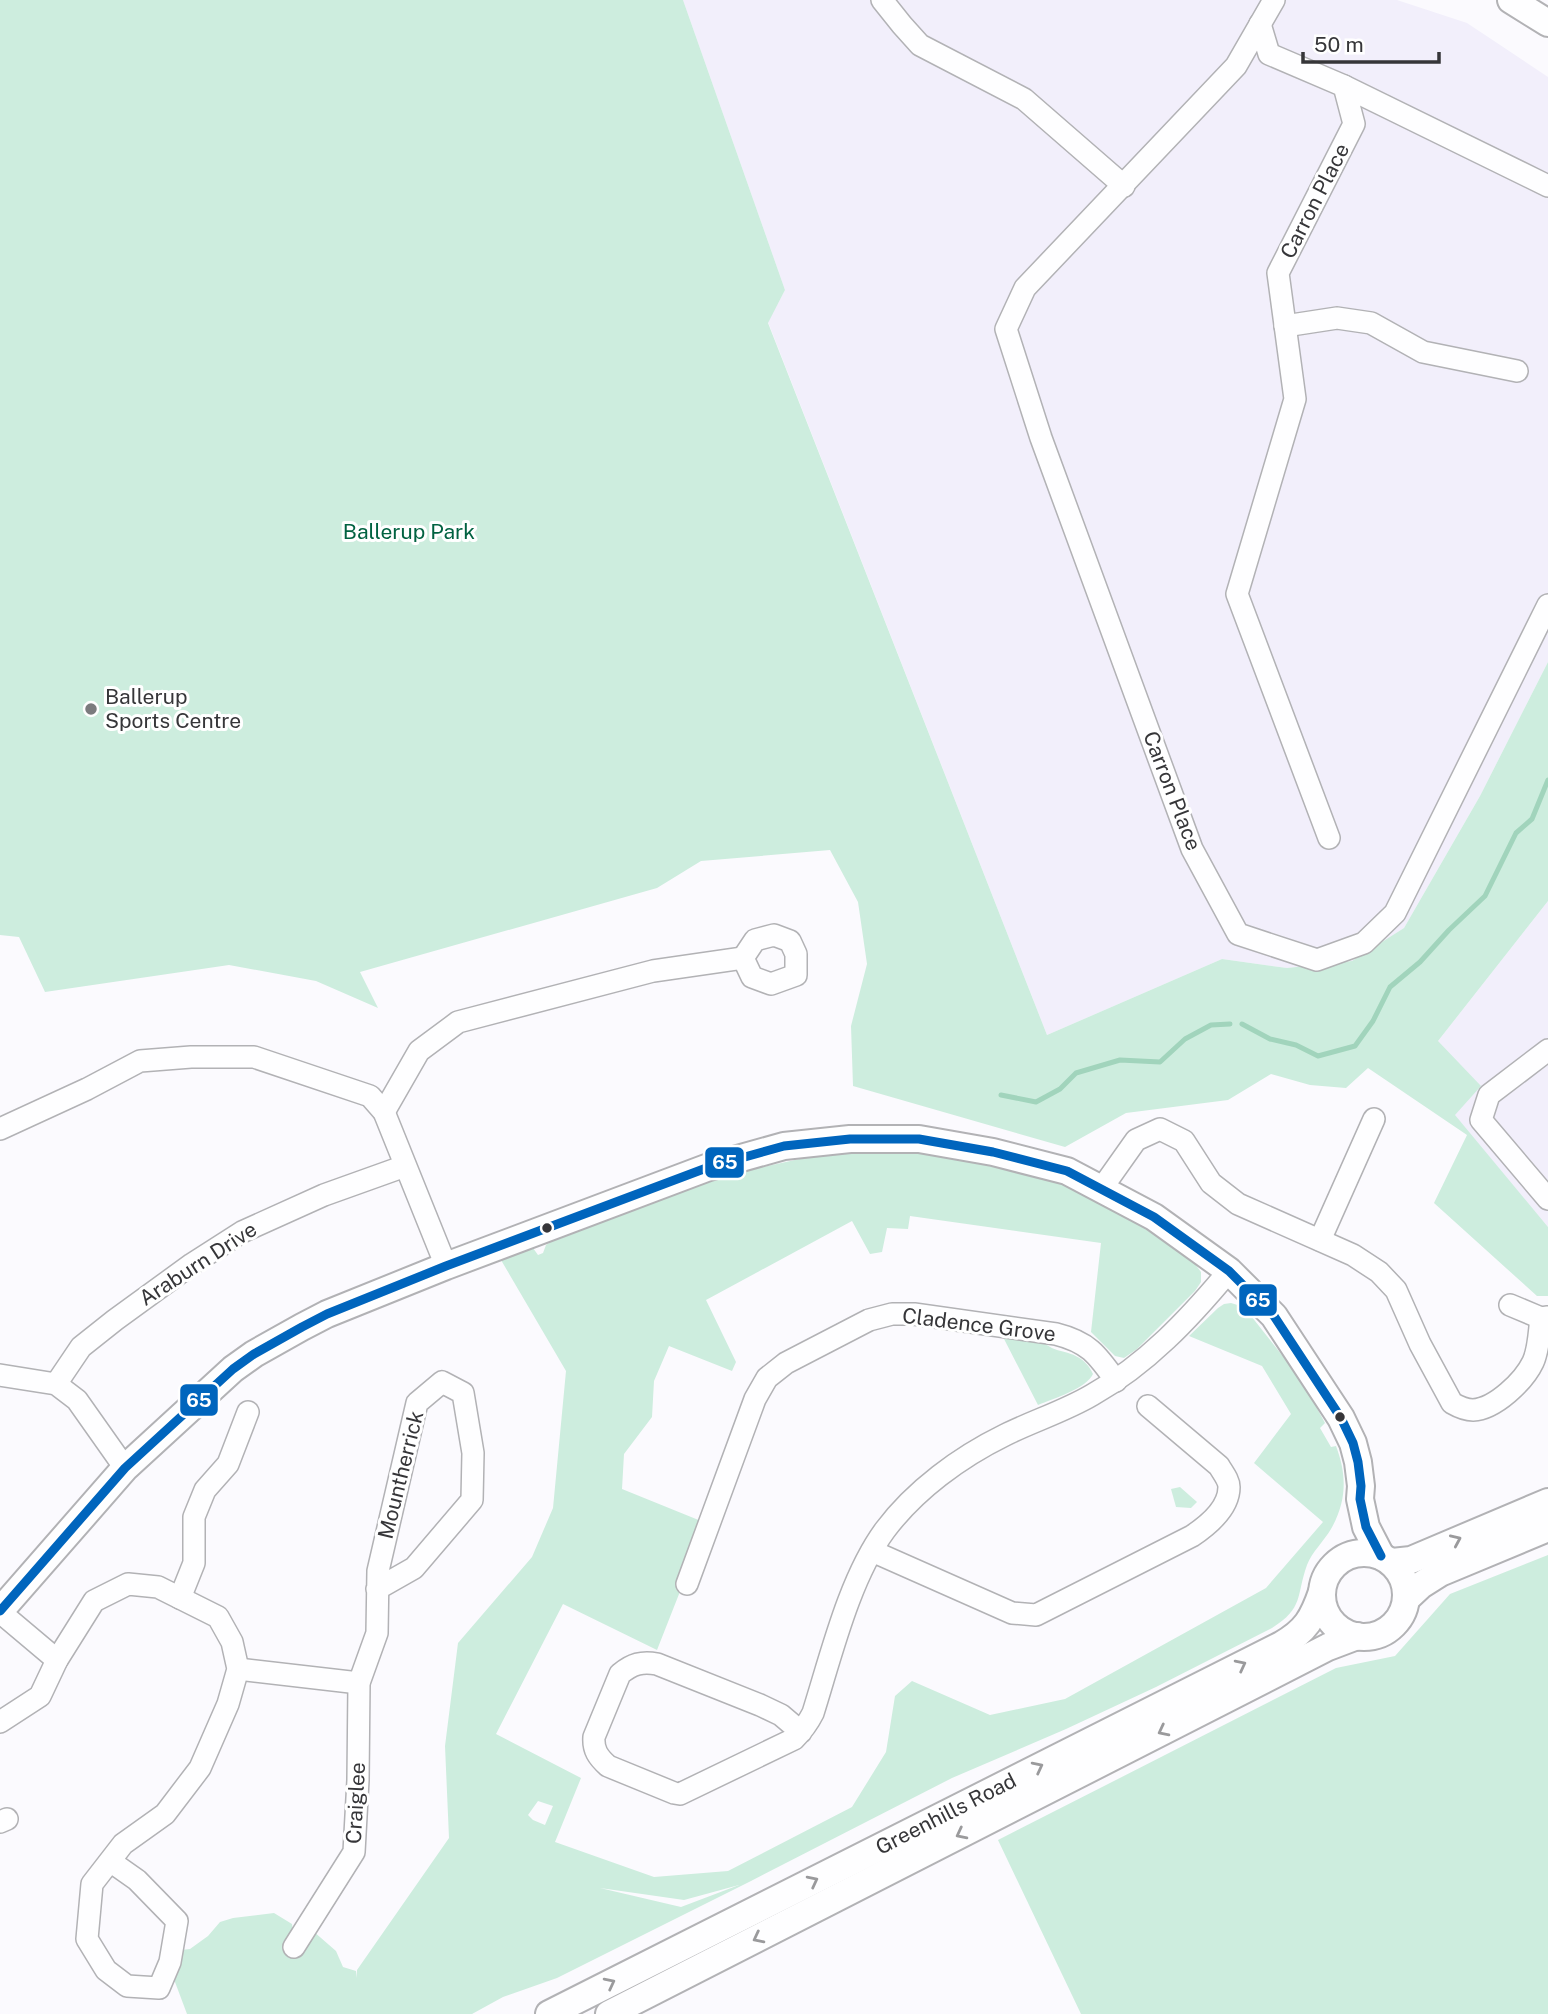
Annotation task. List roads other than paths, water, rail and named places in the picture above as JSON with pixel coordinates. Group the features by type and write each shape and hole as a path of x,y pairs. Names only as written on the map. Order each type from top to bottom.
{"street":[{"path":"882,0 920,44 1024,99 1124,186"},
{"name":"Carron Place","path":"1274,0 1236,66 1025,288 1006,329 1041,438 1192,849 1238,934 1317,960 1364,943 1395,913 1548,605"},
{"path":"1511,0 1548,23"},
{"path":"1260,24 1269,54 1344,86 1548,187"},
{"name":"Carron Place","path":"1329,838 1237,594 1295,400 1278,273 1354,124 1344,86"},
{"path":"1285,326 1337,318 1371,323 1423,352 1517,371"},
{"path":"384,1112 419,1051 458,1022 653,971 743,958"},
{"path":"1548,1050 1489,1095 1481,1120 1548,1199"},
{"path":"0,1129 87,1089 139,1061 191,1057 254,1057 370,1096 384,1112 446,1266"},
{"path":"1320,1240 1374,1119"},
{"path":"1102,1188 1136,1140 1160,1129 1184,1141 1211,1183 1238,1204 1353,1255 1379,1272 1396,1290 1452,1403 1461,1408 1472,1410 1487,1407 1513,1388 1532,1365 1545,1318 1510,1305"},
{"path":"57,1660 0,1612 125,1468 233,1369 254,1354 327,1314 446,1266 709,1167 797,1144 850,1139 919,1139 993,1152 1067,1171 1154,1217 1228,1271 1273,1315 1341,1419 1353,1443 1359,1462 1360,1499 1366,1527 1387,1559 1401,1573 1406,1586 1406,1600 1395,1624 1384,1632 1370,1636 1357,1636 1335,1625 1323,1604 1322,1592 1325,1578 1337,1563 1360,1499"},
{"name":"Araburn Drive","path":"56,1384 81,1347 192,1264 242,1232 324,1195 405,1166"},
{"path":"801,1732 781,1715 760,1705 657,1664 645,1662 627,1668 620,1675 593,1744 600,1759 608,1766 680,1794 785,1745 801,1732 813,1713 843,1621 872,1551 885,1530 910,1503 937,1478 969,1455 1002,1436 1090,1397 1116,1381 1181,1326 1228,1271"},
{"name":"Cladence Grove","path":"687,1584 755,1399 767,1378 786,1363 869,1320 892,1314 914,1314 1073,1338 1097,1354 1116,1381"},
{"path":"0,1375 56,1384 77,1400 125,1468"},
{"name":"Mountherrick","path":"359,1683 377,1633 377,1589 378,1571 417,1403 442,1382 463,1394 473,1453 472,1500 414,1568 377,1589"},
{"path":"872,1551 1012,1613 1036,1615 1192,1536 1206,1526 1218,1512 1229,1486 1219,1466 1148,1406"},
{"path":"180,1598 194,1563 194,1517 205,1490 228,1464 248,1412"},
{"path":"1337,1563 1357,1553 1411,1560 1548,1502"},
{"path":"1406,1600 1421,1585 1440,1573 1548,1528"},
{"path":"0,1722 40,1696 57,1660 94,1601 128,1584 158,1587 218,1617 233,1642 238,1669 228,1704 200,1768 165,1814 123,1844 92,1884 87,1939 106,1970 127,1986 159,1989 170,1962 177,1922 137,1880 110,1861"},
{"name":"Greenhills Road","path":"549,2014 1281,1645 1294,1637 1313,1617 1322,1592"},
{"name":"Greenhills Road","path":"609,2014 1328,1647 1357,1636"},
{"path":"238,1669 359,1683"},
{"name":"Craiglee","path":"294,1947 354,1852 359,1683"}],"waterway":[{"path":"1242,1024 1270,1039 1296,1045 1318,1056 1355,1046 1373,1021 1390,987 1420,962 1485,896 1516,833 1532,819 1548,780"},
{"path":"1001,1095 1036,1102 1060,1089 1076,1073 1120,1060 1160,1062 1185,1039 1211,1025 1230,1024"}],"place":[{"name":"Ballerup Sports Centre","path":"91,709"}],"park label":[{"name":"Ballerup Park","path":"409,532"}]}
